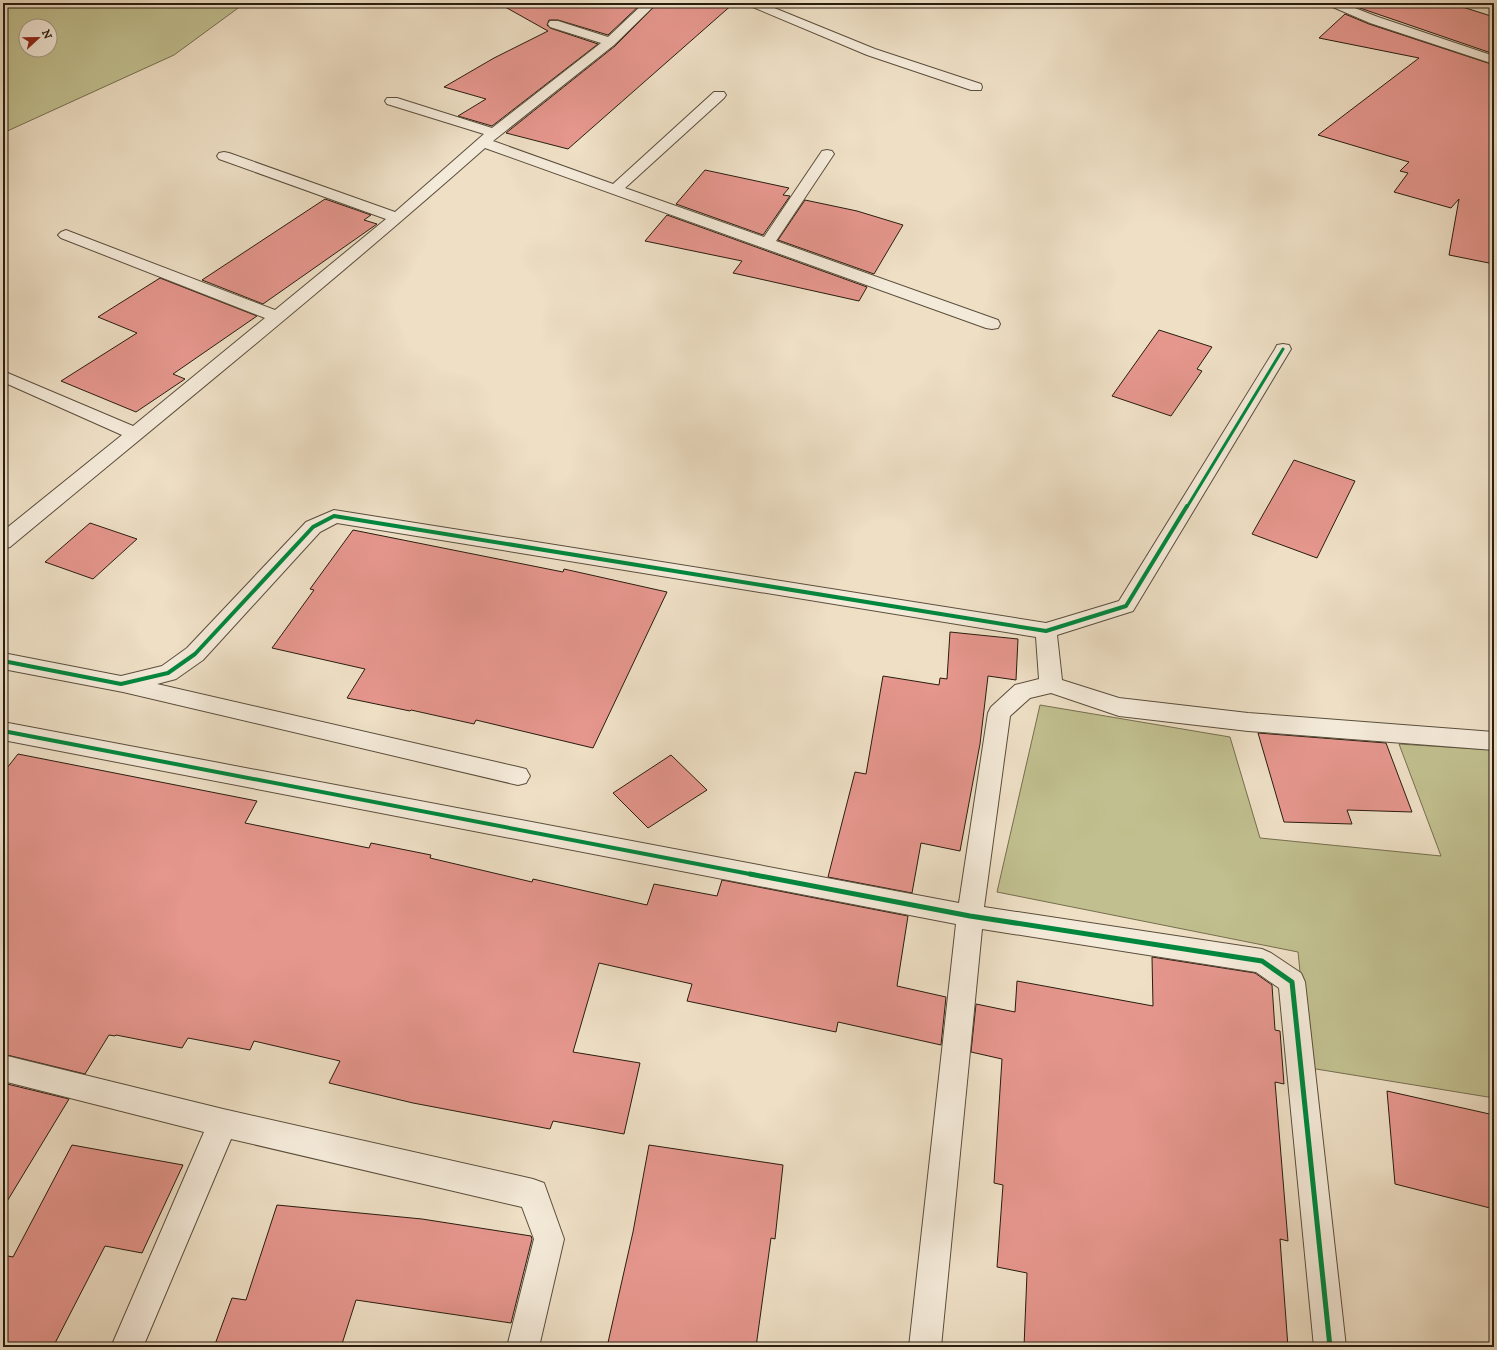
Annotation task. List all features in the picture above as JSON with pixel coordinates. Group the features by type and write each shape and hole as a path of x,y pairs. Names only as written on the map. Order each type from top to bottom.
{"street":[{"path":"3,542 397,218 489,138 610,42 651,3"},
{"path":"752,3 871,52 976,88"},
{"path":"1332,3 1374,20 1494,60"},
{"path":"554,24 610,42"},
{"path":"615,188 719,95"},
{"path":"392,101 615,188 992,324"},
{"path":"767,243 827,154"},
{"path":"224,156 397,218"},
{"path":"66,235 276,316"},
{"path":"122,684 168,673 195,654 313,527 334,516 1046,631 1126,606 1283,349"},
{"path":"3,376 136,434"},
{"path":"1046,631 1051,685"},
{"path":"3,662 122,684 518,776"},
{"path":"925,1347 970,916 999,714 1023,691 1051,685 1119,707 1248,722 1494,741"},
{"path":"3,731 970,916 1262,961 1292,982 1330,1347"},
{"path":"3,1068 223,1122 533,1194 548,1239 523,1347"},
{"path":"127,1347 223,1122"}],"shaded area":[{"path":"3,3 245,3 174,55 3,133"},
{"path":"1040,705 1230,737 1260,838 1441,856 1399,744 1494,750 1494,1098 1310,1068 1298,952 997,892"}],"building":[{"path":"498,3 642,3 608,35 558,20 549,20 547,25 550,28 598,44 492,126 458,116 486,99 444,87 494,58 548,31"},
{"path":"658,3 734,3 568,149 506,133 615,46"},
{"path":"1357,3 1450,3 1494,17 1494,54 1354,6"},
{"path":"1345,14 1369,24 1494,65 1494,264 1449,255 1459,199 1451,208 1394,192 1408,173 1400,171 1409,162 1318,135 1419,58 1319,38"},
{"path":"705,170 789,188 783,195 790,196 763,235 676,204"},
{"path":"325,199 371,215 364,220 377,224 263,304 202,280"},
{"path":"805,200 857,211 903,225 874,274 778,240"},
{"path":"667,215 867,287 859,301 733,273 742,261 645,241"},
{"path":"160,278 257,316 173,374 185,379 136,412 61,381 137,333 98,317"},
{"path":"1159,330 1212,347 1197,369 1202,371 1171,416 1112,396"},
{"path":"1294,460 1355,481 1317,558 1252,534"},
{"path":"90,523 137,539 93,579 45,562"},
{"path":"353,530 563,572 564,569 667,592 593,748 476,720 474,724 347,698 365,669 272,648 314,590 310,589"},
{"path":"950,632 1018,639 1016,680 988,676 980,744 960,851 921,843 912,893 828,877 855,772 866,774 883,676 939,685 940,678 947,679"},
{"path":"1258,733 1386,743 1412,812 1347,810 1352,824 1284,822"},
{"path":"18,754 257,801 245,823 369,848 371,843 431,855 430,858 532,882 533,879 647,905 654,884 717,896 722,880 908,916 897,986 946,997 941,1045 838,1022 836,1032 687,1001 692,984 599,963 573,1052 640,1063 624,1134 553,1121 550,1129 413,1103 329,1083 340,1061 254,1041 250,1050 188,1038 182,1048 116,1035 109,1035 85,1074 3,1054 3,773"},
{"path":"671,755 707,790 648,828 613,793"},
{"path":"1152,957 1255,973 1272,985 1275,1030 1280,1031 1284,1084 1275,1082 1288,1241 1280,1239 1288,1347 1024,1347 1027,1273 997,1267 1003,1185 994,1183 1002,1059 971,1052 976,1004 1015,1012 1017,981 1153,1006"},
{"path":"3,1083 69,1099 3,1208"},
{"path":"1387,1091 1494,1115 1494,1209 1395,1184"},
{"path":"72,1145 183,1165 142,1253 105,1246 53,1347 3,1347 3,1255 13,1257"},
{"path":"649,1145 783,1165 775,1239 771,1238 756,1347 607,1347 633,1232"},
{"path":"277,1205 422,1219 531,1236 532,1239 511,1323 356,1300 341,1347 214,1347 232,1298 246,1300"}],"cycle path":[{"path":"3,661 121,684 168,673 195,654 313,527 334,516 1046,631 1126,606 1283,349"},
{"path":"3,731 970,916 1262,961 1292,982 1330,1347"}]}
